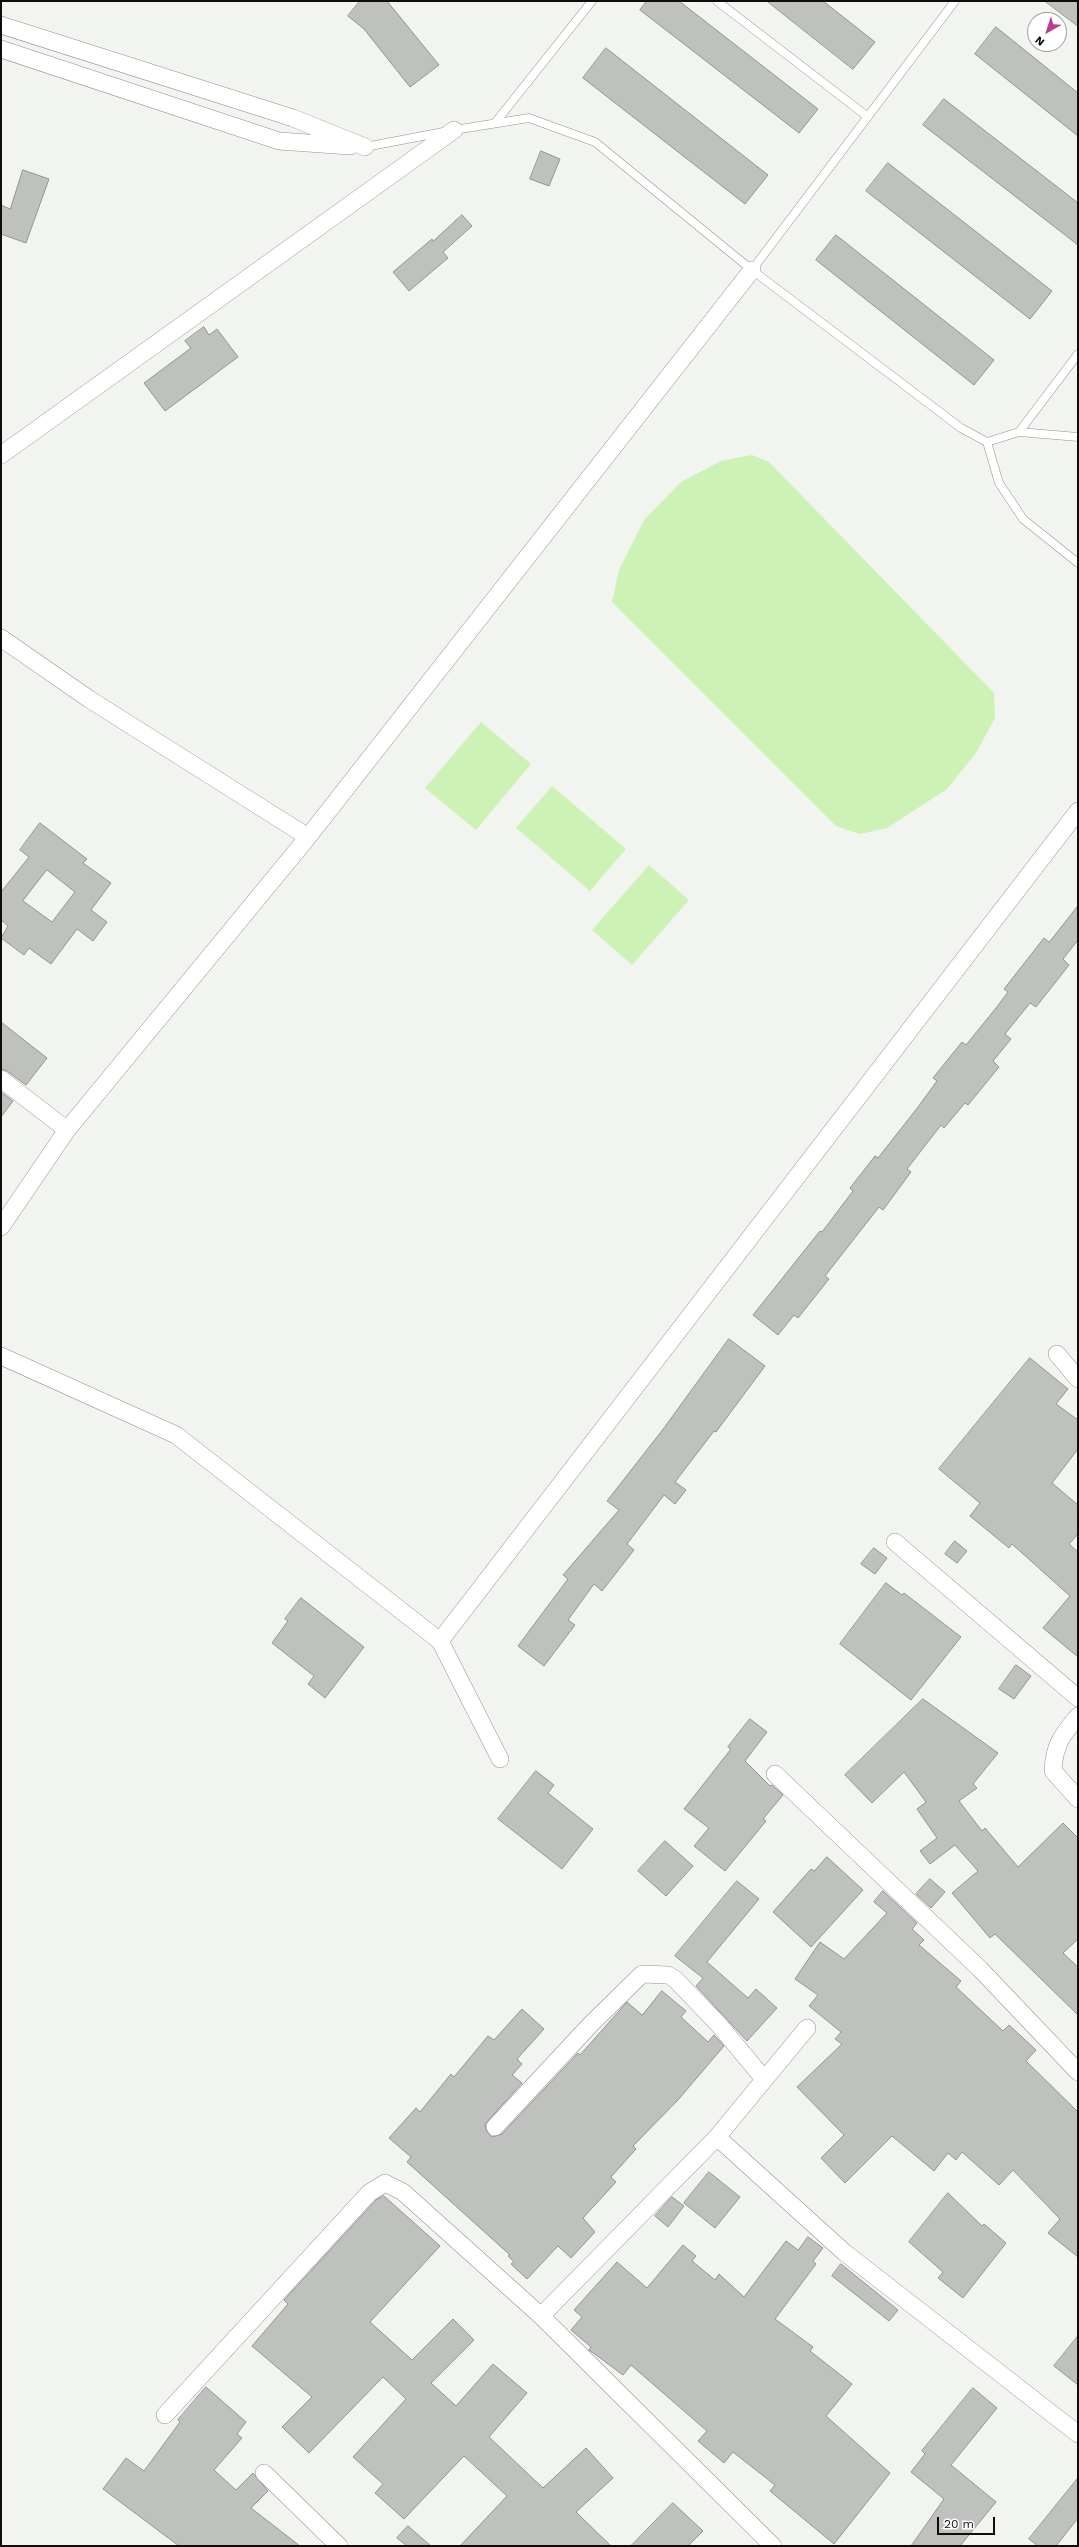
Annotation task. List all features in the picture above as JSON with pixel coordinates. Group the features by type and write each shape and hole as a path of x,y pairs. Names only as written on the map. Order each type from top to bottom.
{"street":[{"path":"1,25 294,118 365,147"},
{"path":"1,49 279,141 365,147"},
{"path":"1,455 454,130"},
{"path":"1,1227 67,1130 308,837 752,270"},
{"path":"1,638 89,699 308,837"},
{"path":"440,1641 1078,811"},
{"path":"1,1078 67,1130"},
{"path":"1057,1354 1078,1379"},
{"path":"1,1356 176,1436 440,1641 500,1759"},
{"path":"896,1542 1078,1698"},
{"path":"1078,1716 1059,1738 1053,1756 1053,1771 1078,1799"},
{"path":"775,1774 980,1969 1078,2072"},
{"path":"495,2128 591,2024 642,1974 668,1974 675,1979 720,2026 764,2079"},
{"path":"541,2316 717,2137 807,2028"},
{"path":"717,2137 844,2252 1078,2434"},
{"path":"165,2415 369,2193 385,2182 403,2192 541,2316 772,2546"},
{"path":"264,2473 340,2546"}],"lane":[{"path":"495,124 592,1"},
{"path":"717,1 868,117"},
{"path":"752,270 955,1"},
{"path":"365,147 454,130 529,118 595,142 752,270 961,428 987,442 999,483 1022,519 1078,563"},
{"path":"1019,432 1078,354"},
{"path":"987,442 1019,432 1078,437"}],"green space":[{"path":"752,455 769,462 994,693 995,718 976,753 947,789 887,828 860,834 836,826 612,602 619,570 644,520 681,482 721,461"},
{"path":"481,722 531,764 476,830 425,788"},
{"path":"552,786 626,849 590,891 516,828"},
{"path":"649,865 689,900 632,965 592,930"}],"building":[{"path":"360,1 387,1 439,65 410,87 364,29 348,16"},
{"path":"647,1 679,1 818,109 799,133 640,10"},
{"path":"767,1 823,1 875,42 853,69"},
{"path":"1045,1 1078,1 1078,26 1067,18 1067,12 1060,12"},
{"path":"996,27 1078,93 1078,136 975,54"},
{"path":"606,48 768,175 745,204 583,78"},
{"path":"944,99 1078,203 1078,245 923,125"},
{"path":"541,151 560,159 549,186 530,179"},
{"path":"888,163 1052,291 1030,319 866,191"},
{"path":"23,170 49,179 26,243 1,234 1,205 10,209"},
{"path":"462,215 472,226 443,252 448,258 409,291 393,272 432,239 433,241"},
{"path":"836,235 994,360 974,385 816,260"},
{"path":"204,327 209,335 217,329 238,357 165,411 144,383 191,348 185,341"},
{"path":"40,823 87,859 83,863 111,883 91,910 107,922 93,941 77,929 51,964 29,948 24,955 1,938 8,926 1,920 1,892 29,857 20,850","holes":["47,870 75,892 52,922 23,901"]},
{"path":"1078,906 1078,940 1063,959 1069,965 1036,1007 1030,1003 1005,1034 1011,1039 993,1061 999,1067 968,1105 965,1103 944,1128 941,1125 907,1169 911,1172 883,1210 879,1207 825,1276 829,1279 798,1318 794,1315 778,1335 753,1315 820,1231 822,1232 853,1191 850,1188 875,1156 878,1158 918,1107 937,1081 933,1078 962,1042 966,1045 996,1008 1008,992 1004,989 1044,938 1049,942"},
{"path":"1,1022 47,1058 26,1085 7,1071 1,1069"},
{"path":"1,1092 13,1101 1,1117"},
{"path":"729,1339 765,1366 716,1432 714,1431 675,1482 686,1490 675,1504 664,1495 627,1544 634,1550 602,1591 594,1584 568,1620 575,1625 544,1666 518,1646 568,1579 563,1575 619,1510 607,1501 664,1428"},
{"path":"1030,1358 1068,1389 1056,1404 1078,1420 1078,1449 1052,1483 1078,1505 1078,1534 1069,1544 1078,1552 1078,1657 1043,1628 1070,1596 1012,1544 1009,1548 970,1516 980,1503 939,1469"},
{"path":"955,1541 967,1551 957,1563 945,1554"},
{"path":"874,1548 887,1558 875,1574 861,1564"},
{"path":"886,1583 902,1595 904,1593 961,1637 911,1700 840,1644"},
{"path":"301,1598 364,1647 325,1698 308,1684 314,1676 272,1643 288,1621 285,1619"},
{"path":"1016,1665 1031,1676 1014,1699 999,1689"},
{"path":"923,1699 998,1753 973,1784 977,1788 959,1801 982,1831 985,1828 1018,1867 1063,1823 1078,1838 1078,1939 1063,1953 1078,1967 1078,2015 995,1934 990,1938 952,1893 978,1871 955,1845 930,1864 920,1851 937,1838 917,1809 926,1802 904,1772 872,1803 845,1775"},
{"path":"750,1719 767,1732 745,1761 770,1786 772,1785 783,1795 763,1819 766,1821 725,1871 694,1846 709,1828 684,1809 731,1749 728,1747"},
{"path":"536,1771 554,1785 548,1793 593,1829 562,1869 498,1819"},
{"path":"665,1841 693,1866 666,1896 638,1871"},
{"path":"827,1857 863,1890 811,1947 773,1912 811,1869 814,1871"},
{"path":"930,1879 945,1892 931,1908 916,1894"},
{"path":"737,1881 759,1899 707,1962 748,1998 756,1989 777,2008 747,2041 696,1986 703,1978 675,1956"},
{"path":"883,1891 917,1923 912,1929 924,1940 919,1945 961,1981 956,1987 1003,2031 1009,2025 1036,2050 1026,2061 1078,2112 1078,2257 1048,2233 1060,2219 1013,2170 999,2185 962,2152 956,2160 948,2153 934,2171 892,2136 845,2183 821,2158 844,2135 797,2087 842,2044 835,2039 841,2032 809,2006 818,1995 795,1979 820,1942 844,1959 887,1913 874,1902"},
{"path":"662,1991 686,2011 681,2017 708,2042 714,2035 724,2046 678,2100 633,2146 636,2149 611,2177 616,2182 583,2218 595,2232 571,2258 558,2246 527,2279 511,2264 514,2262 508,2256 510,2255 407,2162 411,2157 389,2138 416,2108 420,2112 451,2074 454,2077 488,2036 494,2040 522,2009 544,2029 517,2059 522,2064 512,2075 522,2083 485,2124 486,2130 492,2137 502,2134 578,2053 580,2055 627,2002 642,2015"},
{"path":"709,2172 740,2197 715,2228 684,2203"},
{"path":"948,2193 982,2226 984,2224 1006,2243 963,2298 938,2278 943,2272 909,2242"},
{"path":"384,2196 440,2246 370,2322 412,2360 453,2319 474,2340 431,2383 456,2406 493,2364 527,2393 489,2437 543,2488 586,2448 613,2478 576,2512 611,2546 460,2546 507,2496 464,2456 404,2519 375,2493 383,2484 353,2457 406,2399 383,2377 309,2453 282,2427 312,2397 252,2346 288,2304 284,2300 376,2200"},
{"path":"672,2197 684,2206 668,2227 655,2216"},
{"path":"808,2237 823,2248 813,2261 816,2264 775,2319 813,2347 810,2351 852,2384 826,2416 890,2473 834,2544 770,2491 775,2485 733,2452 724,2463 698,2441 707,2431 631,2365 623,2375 589,2350 591,2347 571,2330 582,2317 574,2310 617,2262 647,2288 683,2245 696,2256 692,2261 715,2280 719,2274 744,2297 786,2241 798,2250"},
{"path":"841,2264 898,2310 889,2321 832,2276"},
{"path":"1078,2336 1078,2385 1054,2366"},
{"path":"206,2387 246,2422 237,2434 242,2438 214,2470 236,2490 253,2473 268,2491 251,2508 300,2546 179,2546 103,2489 126,2458 144,2471 180,2422 178,2420"},
{"path":"973,2388 997,2408 951,2465 996,2502 960,2546 911,2546 944,2499 911,2472 925,2454 922,2451"},
{"path":"1078,2478 1078,2518 1056,2546 1038,2546 1029,2539"},
{"path":"673,2503 703,2531 688,2546 631,2546"},
{"path":"408,2526 431,2546 407,2546 397,2538"}]}
